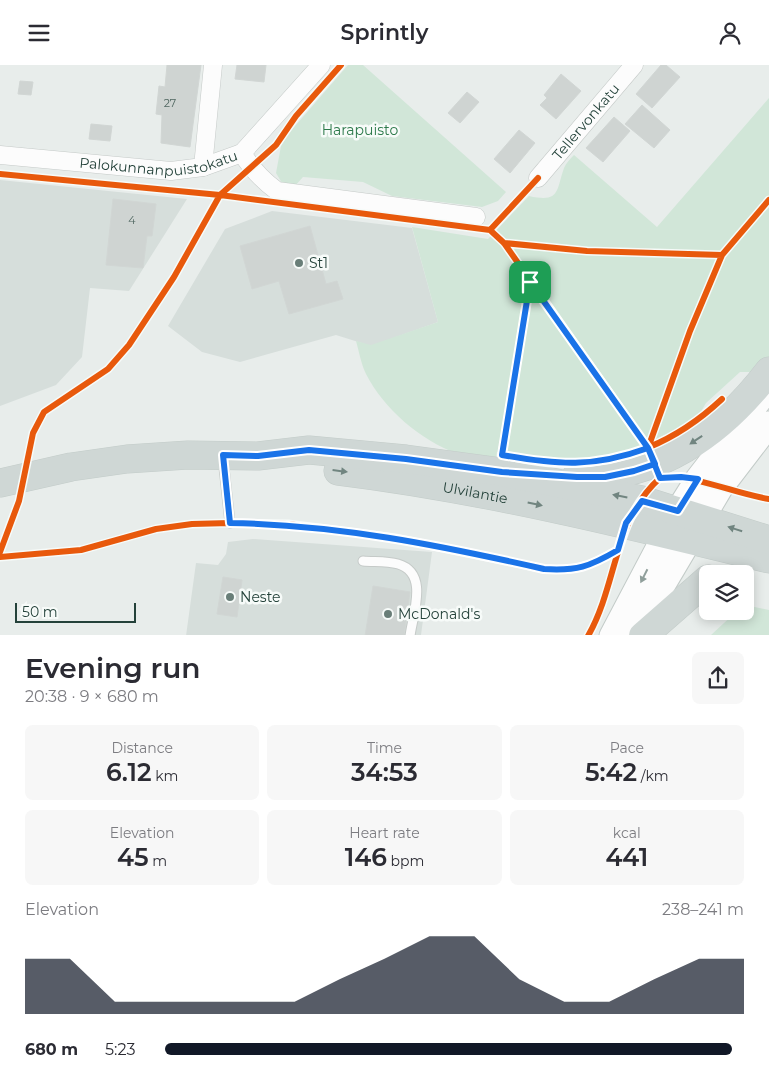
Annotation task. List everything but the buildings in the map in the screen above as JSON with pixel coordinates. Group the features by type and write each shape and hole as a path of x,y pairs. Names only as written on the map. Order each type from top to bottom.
{"main road":[{"path":"502,472 605,477 655,464 686,447 717,426 740,404 769,371"},
{"path":"629,635 659,591 684,525 698,479 769,386"},
{"path":"612,635 684,525 720,488 769,424"},
{"name":"Ulvilantie","path":"5,483 70,467 127,459 223,455 258,456 309,450 406,459 502,472 642,501 684,525"},
{"name":"Ulvilantie","path":"258,456 306,467 409,480 684,525"},
{"path":"684,525 767,552"},
{"path":"731,565 767,552"},
{"path":"643,635 699,587"}],"street":[{"path":"203,167 213,65"},
{"path":"242,153 321,65"},
{"name":"Tellervonkatu","path":"538,178 634,65"},
{"name":"Palokunnanpuistokatu","path":"0,155 171,171 203,167 242,153 250,167 265,183 277,191 476,217"}],"lane":[{"path":"223,455 230,523"},
{"path":"363,561 399,565 412,572 418,583 410,635"}],"shaded area":[{"path":"0,180 187,199 129,291 90,288 82,357 56,385 0,406"},
{"path":"272,211 412,228 438,322 371,346 336,335 240,362 202,352 168,326 225,229"},
{"path":"253,539 432,552 421,635 186,635 196,563 218,565 226,554 228,542"}],"green space":[{"name":"Harapuisto","path":"348,65 363,65 506,192 498,201 482,207 392,196 363,182 303,177 294,187 282,183 276,173 281,146 289,133"},
{"path":"769,98 769,358 754,372 740,372 706,403 699,415 678,429 624,454 588,460 550,460 497,452 496,459 458,454 430,441 404,422 383,399 366,374 356,341 371,345 438,322 412,227 488,239 529,196 546,198 552,196 558,189 565,166 574,155 657,227"},
{"path":"754,607 769,610 769,635 711,635 727,620 754,620"}],"cycle path":[{"path":"0,552 19,501 33,433 44,412 108,369 129,345 174,277 220,195 276,145 296,116 341,65"},
{"path":"0,174 220,195 490,230 504,243 648,448 690,331 722,255 769,200"},
{"path":"490,230 538,178"},
{"path":"504,243 587,251 722,255"},
{"path":"530,282 502,455 551,463 599,461 621,456 643,449 684,429 722,399"},
{"path":"648,448 660,478 688,479 769,499"},
{"path":"588,635 598,616 624,532 633,513 660,478"},
{"path":"0,557 81,550 156,529 192,524 230,523 288,524 395,538 544,569 582,567 617,550"}],"place":[{"name":"St1","path":"299,263"},
{"name":"Neste","path":"230,597"},
{"name":"McDonald's","path":"388,614"}],"route":[{"path":"530,282 502,455 550,463 590,463 618,459 648,448 655,464 660,478 681,477 698,479 678,511 642,501 626,523 618,550 594,564 569,571 544,569 443,546 395,538 288,524 230,523 223,455 258,456 309,450 406,459 502,472 577,477 605,477 655,464 648,448 530,282"}]}
